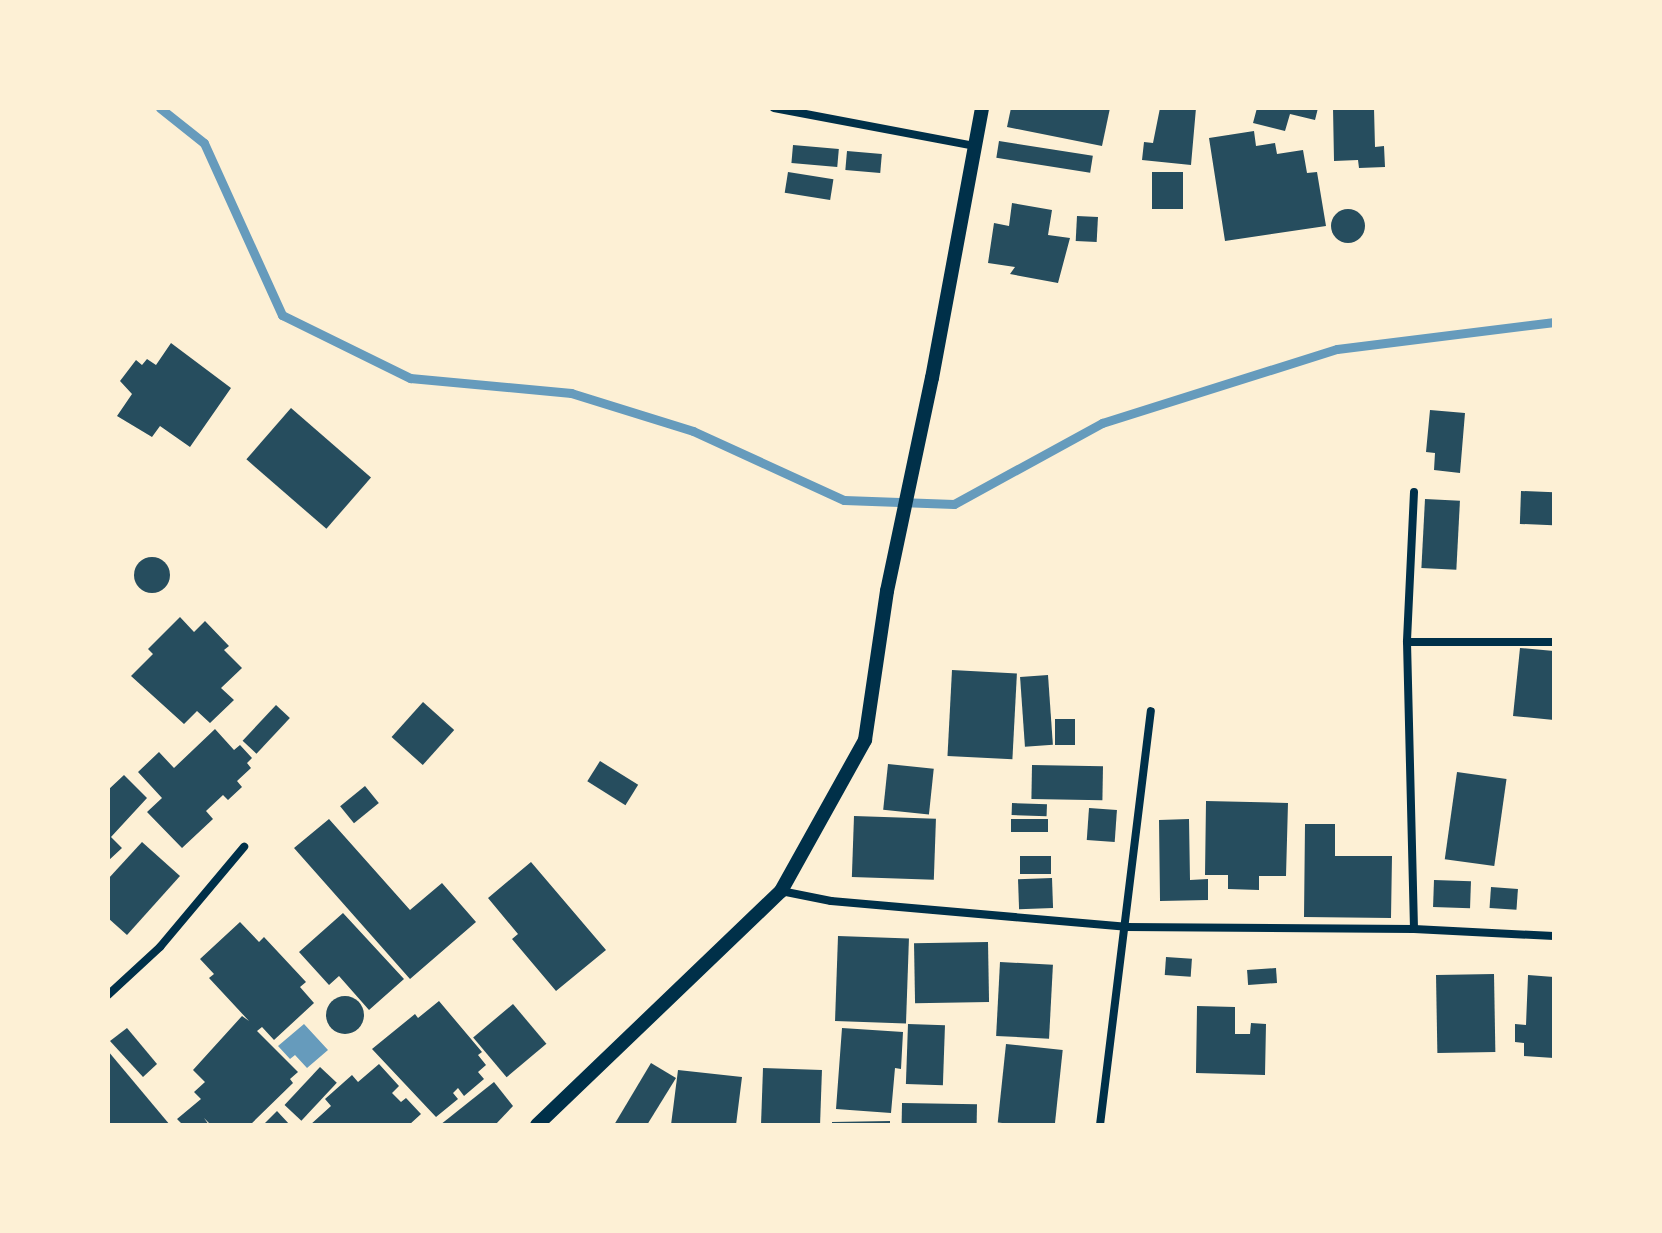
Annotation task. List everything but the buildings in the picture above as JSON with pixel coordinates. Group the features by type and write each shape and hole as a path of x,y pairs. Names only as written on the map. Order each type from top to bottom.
{"street":[{"path":"774,108 975,146"},
{"path":"537,1125 781,891 865,740 887,591 932,378 982,108"},
{"path":"1414,492 1407,642 1414,929"},
{"path":"1407,642 1554,642"},
{"path":"1100,1125 1151,711"},
{"path":"108,995 160,947 244,847"},
{"path":"781,891 831,901 1126,927 1414,929 1554,936"}],"water":[{"path":"304,1024 328,1050 307,1068 295,1055 290,1059 278,1046"}],"waterway":[{"path":"160,108 204,143 282,315 410,378 571,393 693,431 844,500 954,504 1102,423 1337,349 1554,322"}]}
